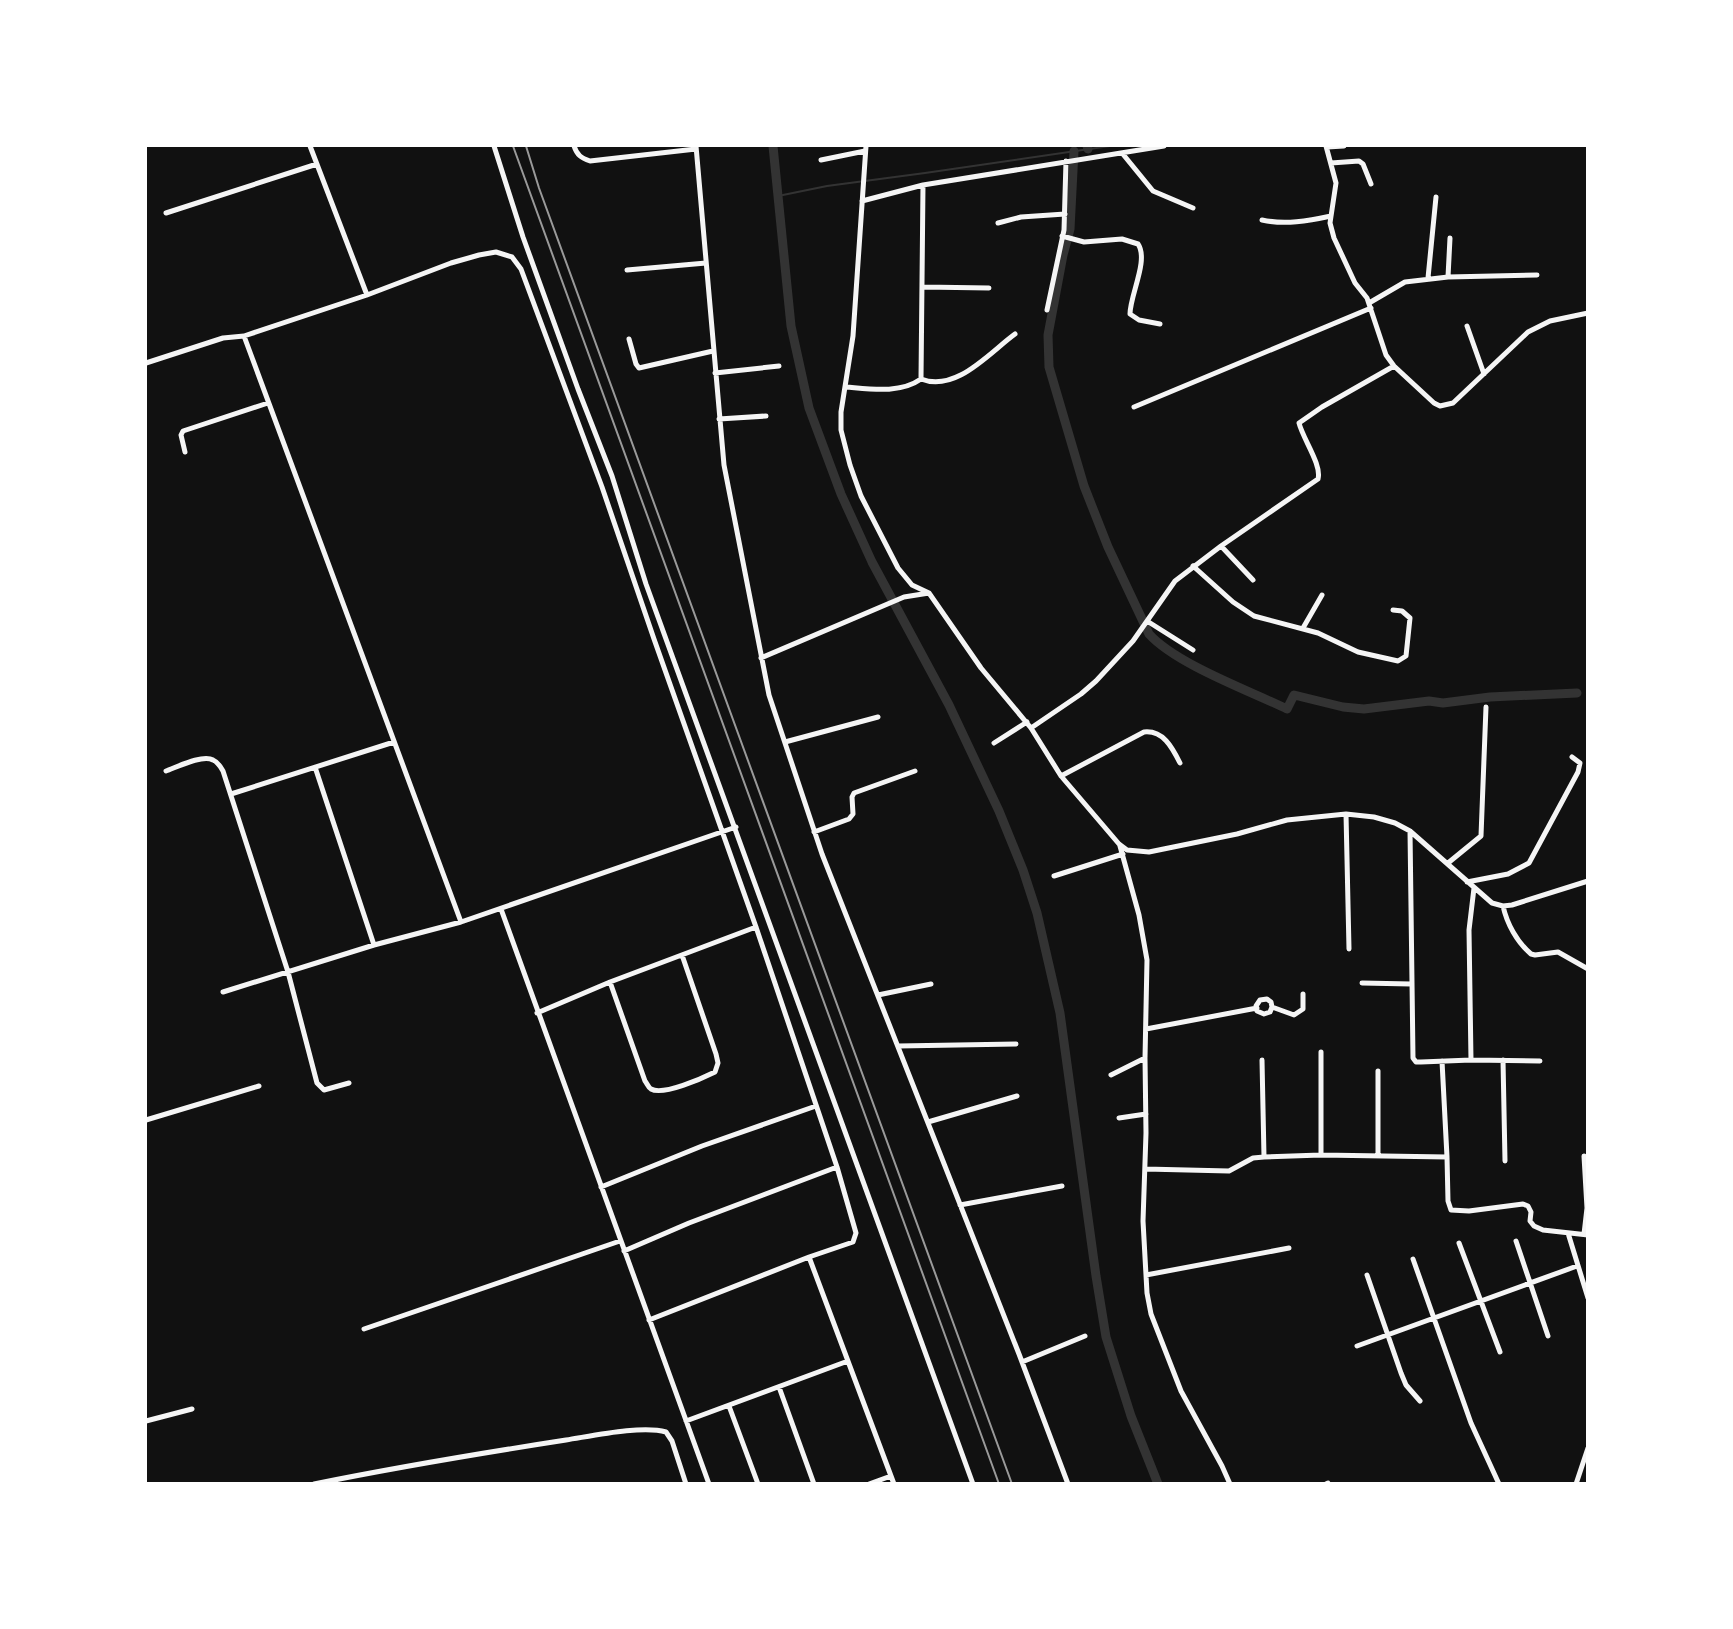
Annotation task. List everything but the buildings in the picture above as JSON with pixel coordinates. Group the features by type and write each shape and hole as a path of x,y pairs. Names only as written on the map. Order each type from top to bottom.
{"street":[{"path":"310,146 368,295"},
{"path":"494,146 527,248 612,476 646,584 973,1484"},
{"path":"574,146 581,158 590,161 696,147 719,419 728,492 769,695 814,832 1068,1484"},
{"path":"862,201 923,185 1164,146"},
{"path":"1344,146 1326,146 1337,191 1330,223 1334,238 1355,283 1370,305 1386,355 1394,366 1440,406 1453,403 1528,332 1550,321 1587,313"},
{"path":"821,160 866,148 853,336 841,412 841,430 849,465 861,496 898,568 912,585 929,593 981,668 1029,725 1061,776 1119,844 1127,849 1149,852 1237,834 1287,820 1346,814 1395,823 1410,831 1492,903 1503,906 1512,905 1587,881"},
{"path":"1122,153 1153,191 1193,208"},
{"path":"1047,310 1066,237 1067,161"},
{"path":"1331,164 1359,161 1371,184"},
{"path":"166,213 317,164"},
{"path":"921,379 923,185"},
{"path":"1428,278 1436,197"},
{"path":"998,222 1021,217 1065,214"},
{"path":"1262,220 1290,223 1331,216"},
{"path":"1066,237 1084,242 1122,239 1138,244 1142,255 1130,314 1139,320 1160,324"},
{"path":"1448,277 1450,238"},
{"path":"146,363 223,338 243,336 479,255 496,252 512,257 521,269 602,487 756,927 837,1167 856,1233 853,1242 650,1320"},
{"path":"627,270 706,263"},
{"path":"1134,407 1370,305 1405,282 1428,278 1537,275"},
{"path":"923,287 989,288"},
{"path":"1467,326 1484,374"},
{"path":"846,387 888,389 912,384 921,379 934,383 955,377 981,363 999,345 1015,334"},
{"path":"243,336 461,922"},
{"path":"629,339 639,368 713,351"},
{"path":"716,373 779,366"},
{"path":"994,743 1081,694 1118,658 1175,581 1318,479 1317,466 1299,423 1302,419 1394,366"},
{"path":"185,452 181,435 183,431 268,404"},
{"path":"719,419 766,416"},
{"path":"1221,546 1253,580"},
{"path":"1193,566 1244,610 1268,621 1318,633 1358,652 1398,661 1406,656 1410,618 1402,611 1393,610"},
{"path":"761,658 904,597 929,593"},
{"path":"1303,628 1322,595"},
{"path":"1146,621 1193,650"},
{"path":"1448,863 1481,836 1485,707"},
{"path":"785,742 878,717"},
{"path":"1061,776 1144,732 1157,733 1168,742 1180,763"},
{"path":"231,794 394,742"},
{"path":"1467,882 1508,874 1529,863 1578,772 1580,764 1572,757"},
{"path":"166,771 210,758 216,761 223,771 288,972 317,1083 324,1090 349,1083"},
{"path":"315,767 374,945"},
{"path":"814,832 849,819 853,814 852,797 854,793 915,771"},
{"path":"1346,814 1349,949"},
{"path":"222,992 374,945 461,922 736,827"},
{"path":"1410,831 1413,1058 1416,1062 1540,1061"},
{"path":"1119,844 1145,944 1146,1169 1143,1221 1151,1314 1181,1391 1230,1484"},
{"path":"1054,876 1123,854"},
{"path":"1471,1060 1469,930 1474,888"},
{"path":"1503,906 1512,930 1531,954 1558,952 1587,968"},
{"path":"501,909 710,1484"},
{"path":"537,1013 610,982 756,927"},
{"path":"610,982 645,1081 651,1089 669,1090 707,1076 715,1072 718,1063 682,955"},
{"path":"1362,983 1411,984"},
{"path":"878,995 931,984"},
{"path":"1257,1008 1258,1001 1269,1000 1272,1007 1292,1015 1296,1014 1303,1009 1303,994"},
{"path":"1257,1008 1264,1014 1270,1012 1272,1007"},
{"path":"1146,1029 1257,1008"},
{"path":"898,1046 1016,1044"},
{"path":"1321,1052 1321,1155"},
{"path":"1111,1075 1145,1058"},
{"path":"1262,1060 1264,1157"},
{"path":"1503,1060 1505,1161"},
{"path":"1442,1061 1448,1201 1451,1210 1469,1211 1523,1204 1528,1206 1531,1212 1530,1221 1534,1226 1543,1230 1586,1234 1584,1156"},
{"path":"1378,1071 1378,1155"},
{"path":"146,1120 259,1086"},
{"path":"928,1122 1017,1096"},
{"path":"601,1186 702,1146 816,1106"},
{"path":"1119,1118 1146,1114"},
{"path":"1146,1169 1229,1171 1253,1158 1264,1157 1378,1155 1447,1157"},
{"path":"624,1251 837,1167"},
{"path":"960,1205 1062,1185"},
{"path":"1568,1233 1587,1298"},
{"path":"364,1329 620,1241"},
{"path":"1515,1241 1548,1336"},
{"path":"1460,1243 1500,1352"},
{"path":"1146,1275 1289,1248"},
{"path":"809,1257 894,1484"},
{"path":"1413,1259 1472,1423 1499,1484"},
{"path":"1357,1346 1577,1266"},
{"path":"1367,1275 1406,1384 1420,1401"},
{"path":"1022,1362 1085,1336"},
{"path":"686,1421 848,1361"},
{"path":"778,1387 814,1484"},
{"path":"729,1406 758,1484"},
{"path":"146,1421 192,1409"},
{"path":"314,1484 433,1461 599,1435 656,1429 666,1432 672,1441 686,1484"},
{"path":"1576,1484 1587,1448"},
{"path":"869,1484 891,1476"}],"waterway":[{"path":"773,146 791,326 809,408 841,494 872,562 949,705 999,811 1023,870 1037,913 1060,1013 1106,1337 1131,1416 1158,1484"},
{"path":"778,196 827,186 1110,146"},
{"path":"1074,151 1070,229 1048,335 1049,367 1084,486 1108,547 1149,634 1161,645 1195,666 1287,709 1294,695 1343,707 1364,709 1429,701 1443,703 1490,697 1577,693"}],"railway":[{"path":"513,146 999,1484"},
{"path":"526,146 539,188 1012,1484"}]}
